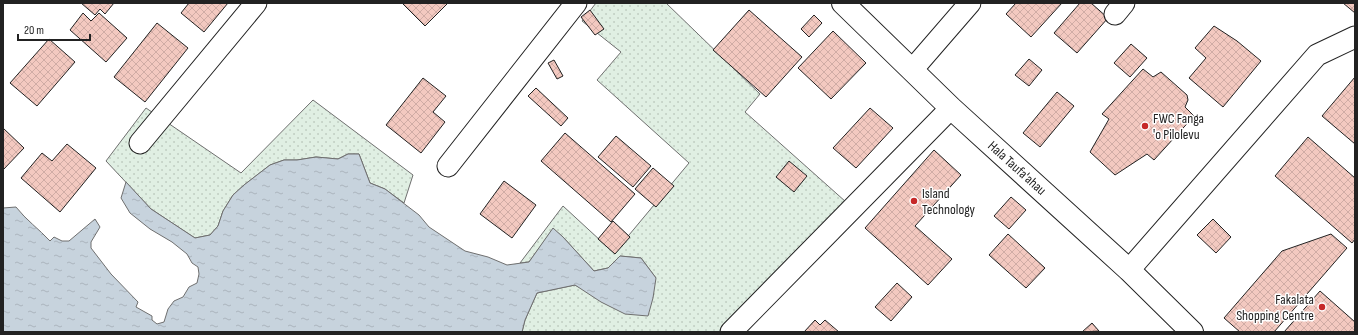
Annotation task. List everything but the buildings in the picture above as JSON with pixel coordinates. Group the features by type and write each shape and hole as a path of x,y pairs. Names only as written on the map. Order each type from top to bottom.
{"main road":[{"name":"Hala Taufa'ahau","path":"843,3 951,108 1129,270 1192,332"}],"street":[{"path":"140,143 256,3"},
{"path":"448,166 576,3"},
{"path":"912,70 970,3"},
{"path":"1129,270 1317,56 1355,38"},
{"path":"731,332 951,108"}],"green space":[{"path":"596,3 666,3 760,94 745,112 846,202 722,332 522,332 525,320 537,293 575,285 587,291 656,278 641,258 620,256 608,268 594,271 563,237 553,229 529,262 520,263 563,206 614,253 689,163 597,80 621,52 582,21"},
{"path":"313,100 413,175 404,203 385,189 370,183 359,154 348,154 338,159 316,157 297,160 284,160 270,165 233,195 223,211 218,226 210,235 195,238 151,209 106,161 146,108 241,173"}],"water":[{"path":"348,154 359,154 370,183 385,189 419,215 429,227 465,251 488,257 507,265 529,262 553,228 594,271 608,268 620,256 641,258 656,278 648,316 625,314 601,302 575,285 537,293 525,320 522,332 3,332 3,208 16,207 50,241 54,237 62,241 69,241 95,219 100,227 91,242 91,248 111,274 138,302 136,307 152,316 152,320 157,324 164,322 168,309 174,301 183,297 189,287 197,283 199,274 198,267 192,263 187,254 172,242 150,229 130,213 121,198 126,182 151,209 195,238 210,235 218,226 223,211 233,195 270,165 284,160 297,160 316,157 338,159"}],"place":[{"name":"FWC Fanga 'o Pilolevu","path":"1145,126"},
{"name":"Island Technology","path":"914,201"},
{"name":"Fakalata Shopping Centre","path":"1322,307"}]}
